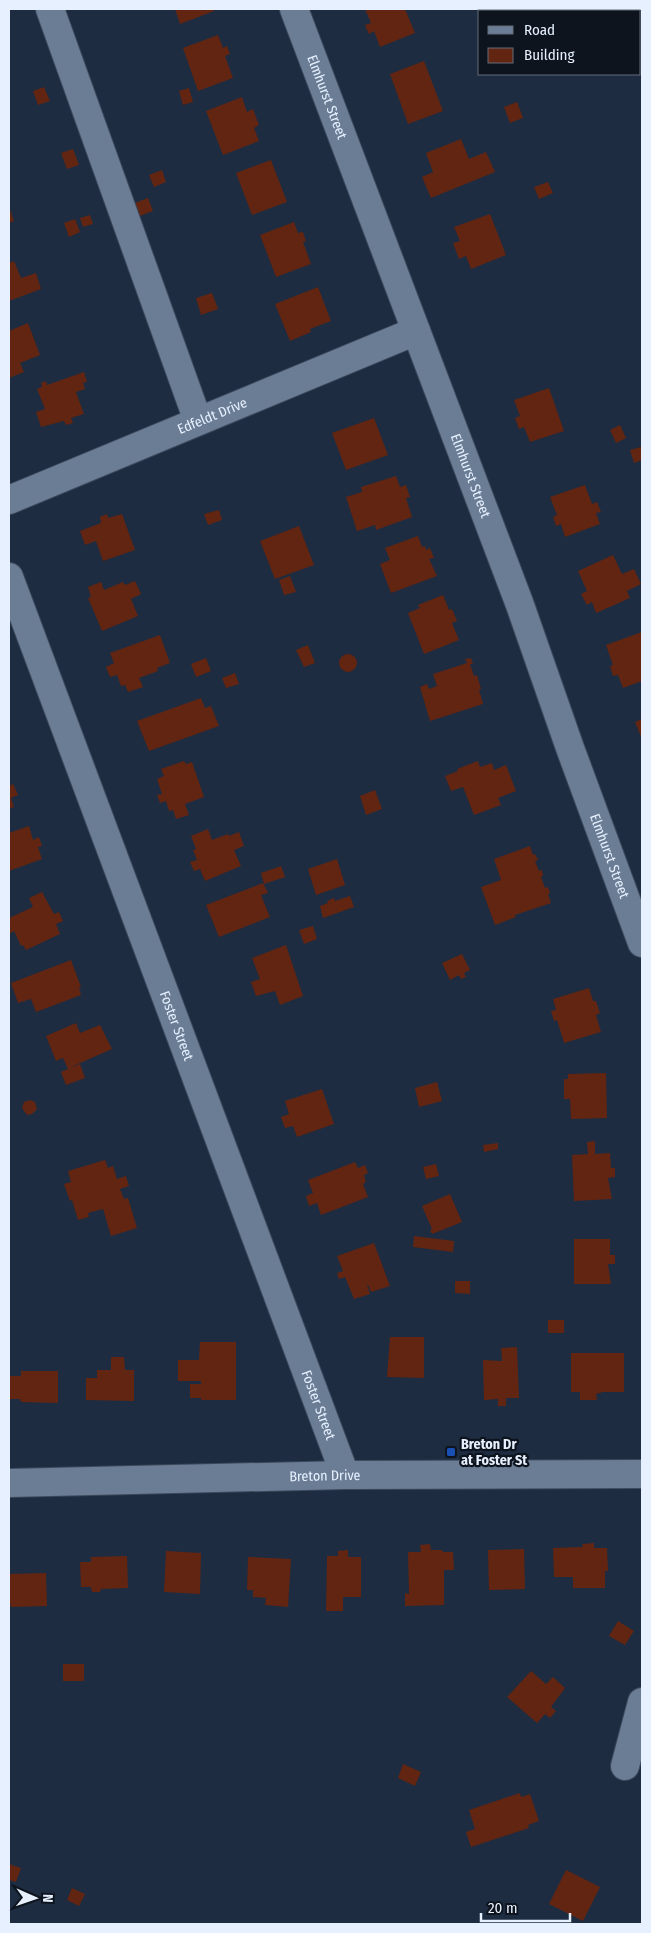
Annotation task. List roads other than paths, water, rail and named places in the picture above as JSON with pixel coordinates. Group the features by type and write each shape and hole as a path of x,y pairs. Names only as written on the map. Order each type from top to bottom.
{"street":[{"path":"50,9 198,421"},
{"name":"Elmhurst Street","path":"294,9 520,605 573,757 642,943"},
{"name":"Edfeldt Drive","path":"9,500 416,331"},
{"name":"Foster Street","path":"9,577 345,1475"},
{"name":"Breton Drive","path":"9,1484 345,1475 642,1474"},
{"path":"625,1766 642,1702"}],"place":[{"name":"Breton Dr at Foster St","path":"451,1452"}]}
